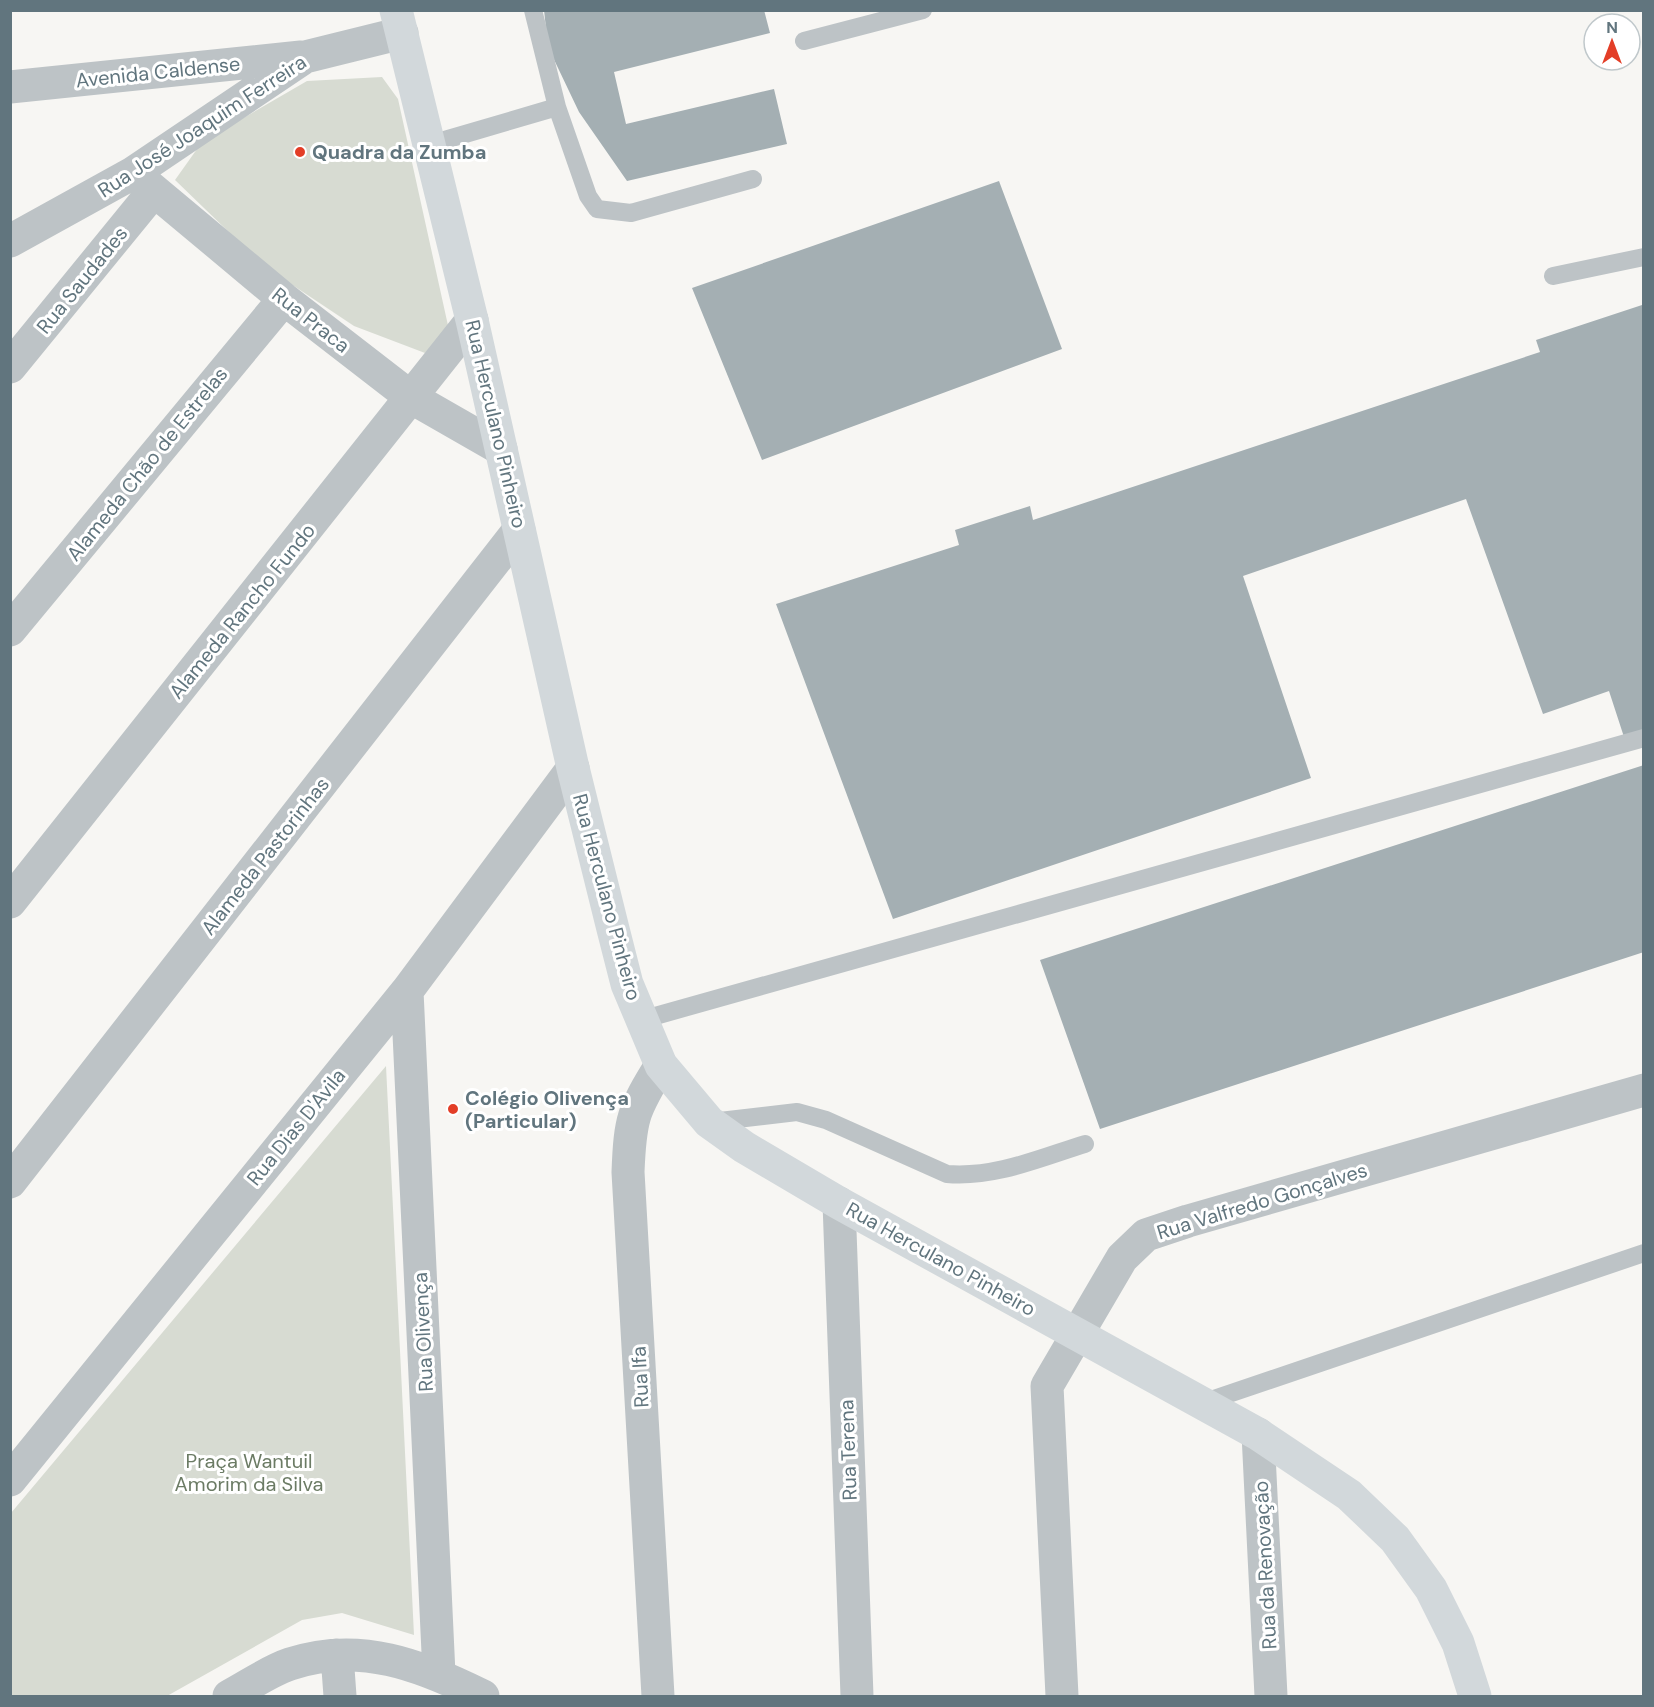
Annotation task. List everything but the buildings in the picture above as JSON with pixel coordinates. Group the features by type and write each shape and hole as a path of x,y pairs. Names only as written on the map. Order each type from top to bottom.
{"street":[{"name":"Rua José Joaquim Ferreira","path":"10,241 143,182 305,57 399,22"},
{"name":"Rua Herculano Pinheiro","path":"399,22 472,320 573,768 627,984 661,1065 709,1122 744,1147 839,1203 1258,1434 1348,1495 1395,1539 1431,1590 1458,1643 1475,1696"},
{"name":"Avenida Caldense","path":"10,87 305,57"},
{"name":"Rua Praca","path":"143,182 284,299 412,398 501,450"},
{"name":"Rua Saudades","path":"10,368 143,182"},
{"name":"Alameda Chão de Estrelas","path":"10,630 284,299"},
{"name":"Alameda Rancho Fundo","path":"10,902 472,320"},
{"name":"Alameda Pastorinhas","path":"10,1182 519,530"},
{"name":"Rua Dias D'Avila","path":"10,1480 407,991 573,768"},
{"name":"Rua Olivença","path":"407,991 439,1674"},
{"name":"Rua Ifa","path":"658,1696 628,1172 630,1128 638,1102 661,1065"},
{"name":"Rua Valfredo Gonçalves","path":"1062,1696 1047,1386 1122,1258 1146,1235 1188,1221 1644,1090"},
{"name":"Rua Terena","path":"839,1203 857,1696"},
{"name":"Rua da Renovação","path":"1258,1434 1271,1696"},
{"path":"337,1655 340,1696"},
{"path":"229,1696 289,1664 337,1655 389,1658 439,1674 483,1696"}],"lane":[{"path":"533,10 557,107 588,196 597,209 631,213 753,179"},
{"path":"804,41 923,10"},
{"path":"430,144 557,107"},
{"path":"1553,276 1644,257"},
{"path":"641,1020 1644,738"},
{"path":"709,1122 797,1112 826,1120 947,1174 967,1175 999,1171 1085,1144"},
{"path":"1202,1403 1644,1253"}],"green space":[{"path":"382,77 398,99 449,330 425,353 354,326 264,266 175,180 202,142 307,81"},
{"name":"Praça Wantuil Amorim da Silva","path":"386,1066 414,1635 342,1613 302,1620 167,1696 11,1696 11,1513"}],"place":[{"name":"Quadra da Zumba","path":"300,152"},
{"name":"Colégio Olivença (Particular)","path":"453,1109"}]}
